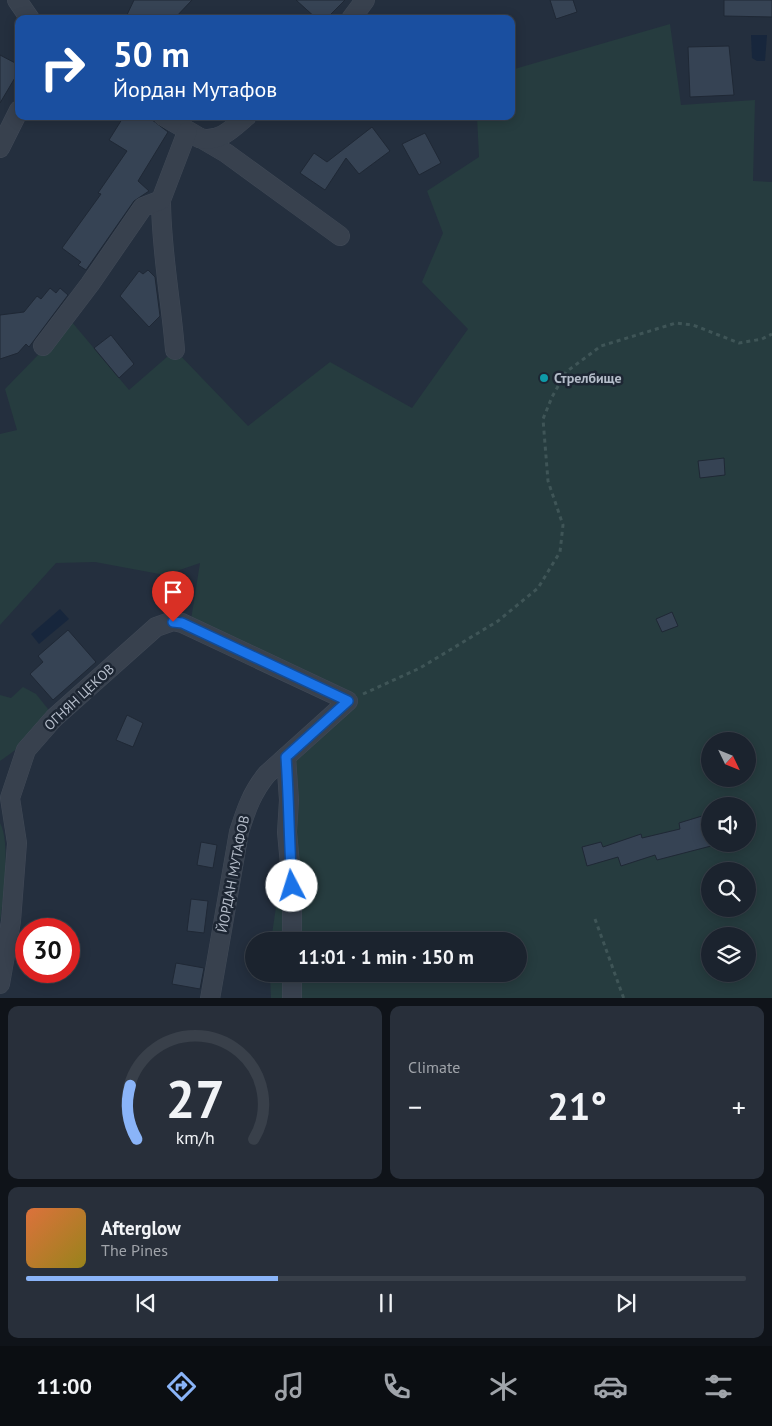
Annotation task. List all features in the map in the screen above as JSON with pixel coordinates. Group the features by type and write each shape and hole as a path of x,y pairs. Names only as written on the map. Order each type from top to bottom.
{"street":[{"path":"17,0 27,15"},
{"path":"354,15 365,0"},
{"path":"0,148 15,118"},
{"path":"169,120 226,153 340,236"},
{"path":"192,135 208,140 217,138 242,120"},
{"path":"175,350 171,296 161,234 161,200 192,135"},
{"path":"42,346 143,208 161,200"},
{"name":"ОГНЯН ЦЕКОВ","path":"0,984 11,921 17,843 10,798 26,750 54,718 156,627 173,622 182,623 348,701"},
{"name":"ЙОРДАН МУТАФОВ","path":"210,998 240,832 247,807 256,788 286,757 348,701"},
{"path":"286,757 292,886 292,932"},
{"path":"292,982 292,998"}],"path":[{"path":"348,701 420,668 444,654 498,621 538,588 560,552 563,525 548,481 543,419 552,397 566,372 601,346 676,323 693,325 739,343 762,339 772,334"},
{"path":"596,919 624,998"}],"green space":[{"path":"670,24 681,105 755,100 753,181 772,182 772,998 271,998 270,982 527,982 527,932 272,932 287,832 286,757 347,701 190,626 200,563 165,575 95,562 56,563 0,625 0,434 17,430 5,389 71,321 129,390 175,350 248,426 330,362 412,408 468,329 422,282 443,233 427,191 479,157 477,120 515,120 515,69"},
{"path":"23,687 36,694 48,709 46,717 36,732 0,761 0,695 11,698"},
{"path":"0,823 6,857 0,923"}],"water":[{"path":"751,35 767,35 765,61 757,61 752,58"},
{"path":"60,609 69,619 39,644 31,634"}],"building":[{"path":"134,0 192,0 178,15 127,15"},
{"path":"296,0 345,0 330,15 313,15"},
{"path":"550,0 573,0 577,12 556,19"},
{"path":"724,0 772,0 772,17 724,16"},
{"path":"729,46 734,95 690,97 688,47"},
{"path":"0,55 15,63 15,78 0,103"},
{"path":"122,120 152,120 168,132 138,181 149,191 134,201 86,270 78,265 81,262 62,248 101,194 98,193 127,151 109,140"},
{"path":"372,127 390,151 359,174 346,158 325,190 300,173 314,153 327,162"},
{"path":"425,133 441,163 419,175 402,144"},
{"path":"148,270 155,277 160,316 149,327 120,296 139,271 143,274"},
{"path":"50,288 56,293 60,288 68,295 29,347 26,344 18,353 0,359 0,315 24,312 37,296 41,299"},
{"path":"111,335 134,364 119,378 94,348"},
{"path":"724,458 725,475 700,478 698,461"},
{"path":"672,612 678,626 662,632 656,619"},
{"path":"68,630 96,662 53,700 30,674 43,662 38,656"},
{"path":"127,715 143,723 133,747 116,740"},
{"path":"701,816 701,849 657,860 655,855 621,866 618,857 587,866 582,847 601,842 603,847 641,834 642,838 680,829 679,823"},
{"path":"201,842 217,845 213,868 197,865"},
{"path":"191,899 208,901 204,933 187,931"},
{"path":"176,963 204,968 200,989 172,984"}],"place":[{"name":"Стрелбище","path":"544,378"}],"route":[{"path":"173,622 182,623 348,701 286,757 292,886"}]}
